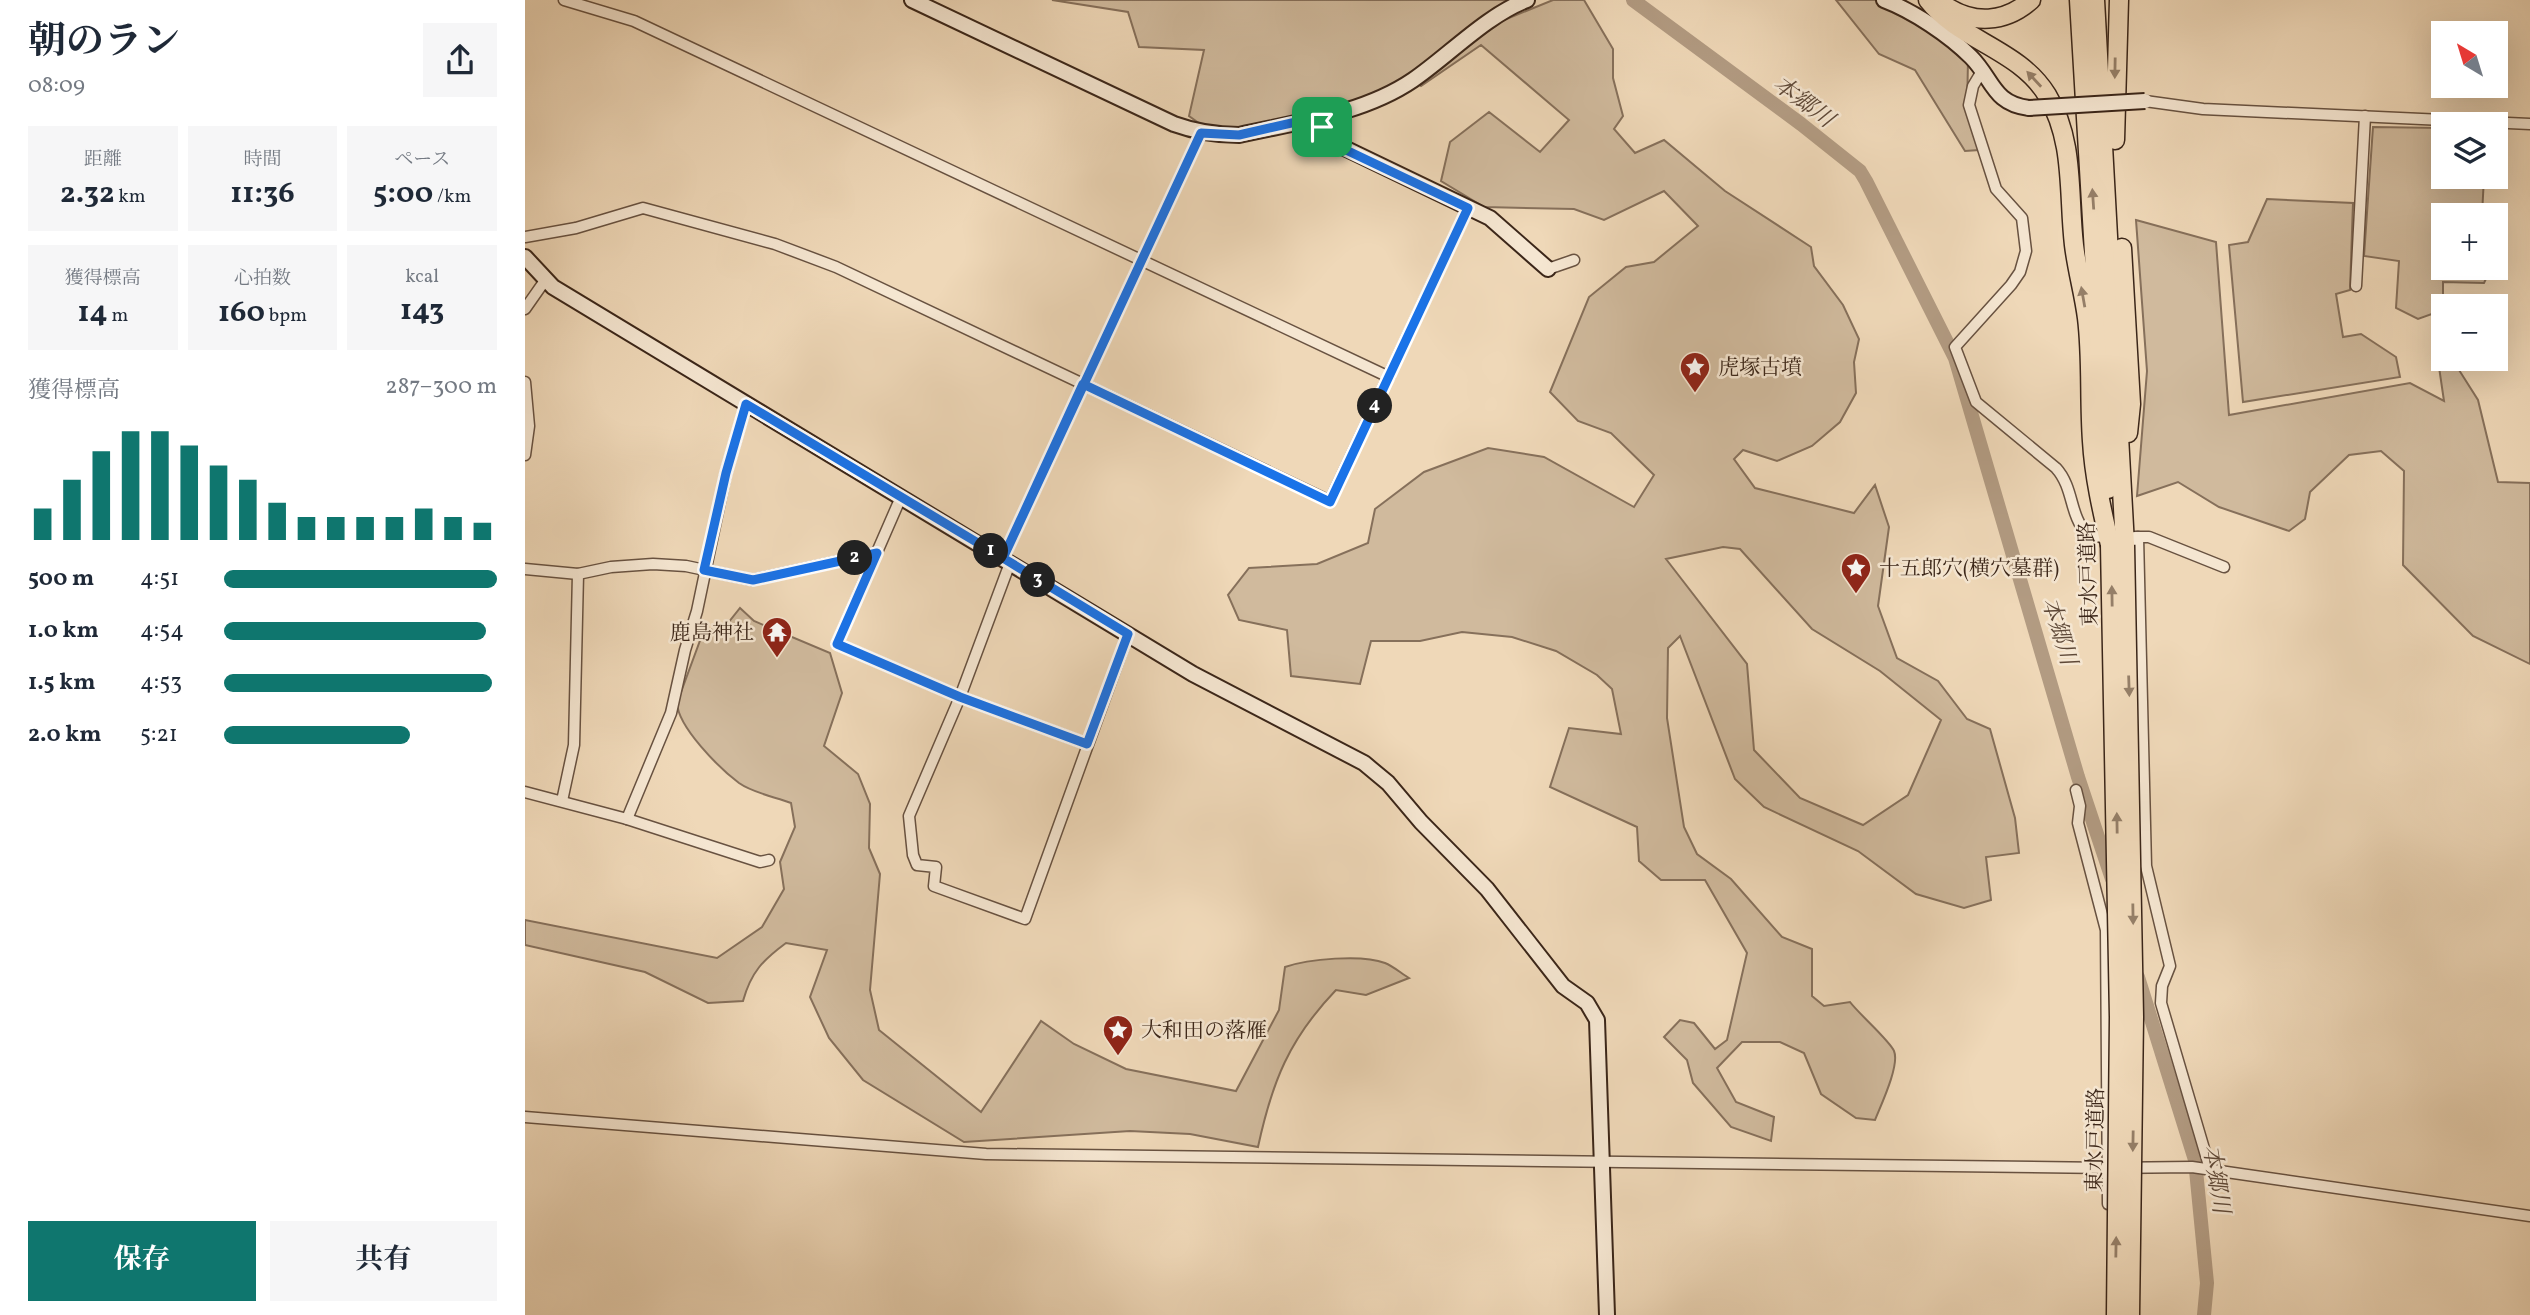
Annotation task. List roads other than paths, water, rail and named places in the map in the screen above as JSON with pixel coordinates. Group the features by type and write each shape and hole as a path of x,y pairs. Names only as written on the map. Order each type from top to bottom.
{"highway":[{"path":"1928,0 1950,22 2029,73 2047,94 2061,123 2069,167 2074,246 2087,320 2092,443 2099,500 2121,540"},
{"path":"1939,0 1962,15 1983,20 2013,13 2031,0"},
{"name":"東水戸道路","path":"2079,0 2100,304 2121,540 2134,1017 2130,1315"},
{"name":"東水戸道路","path":"2095,0 2122,485 2116,1315"},
{"path":"2119,0 2114,121 2131,404 2122,485"}],"street":[{"path":"564,0 634,21 1389,377"},
{"path":"912,0 1162,119 1201,133 1239,135 1318,117 1388,94 1527,0"},
{"path":"1884,0 1953,42 1982,71 2004,100 2013,106 2029,108 2145,101 2203,109 2530,124"},
{"path":"1982,71 1973,86 1969,105 1996,189 2022,218 2026,251 2020,272 2011,285 1955,347 1976,402 2067,480 2080,527 2089,535 2121,540 2149,537 2224,567"},
{"path":"2356,286 2365,116"},
{"path":"1318,117 1334,143 1490,218 1548,269 1574,260"},
{"path":"1128,634 1025,919 933,886 936,867 917,865 912,855 909,816 960,697 1006,560 1083,384 1201,133"},
{"path":"525,237 576,228 643,208 657,209 775,244 836,267 1330,502 1468,208"},
{"path":"525,257 553,288 1193,674 1364,763 1388,783 1421,822 1487,889 1563,986 1587,1003 1597,1020 1607,1315"},
{"path":"525,309 546,279"},
{"path":"525,382 529,426 525,455"},
{"path":"627,819 671,713 684,650 698,611 704,570 726,473 746,404"},
{"path":"901,497 837,644 960,697 1087,744"},
{"path":"2121,540 2147,881 2171,966 2162,986 2161,1003 2200,1168"},
{"path":"525,569 578,574 642,564 704,570 753,580 877,553"},
{"path":"562,801 574,745 578,574"},
{"path":"2076,790 2080,806 2078,823 2106,930 2108,1203"},
{"path":"525,792 627,819 760,862 769,860"},
{"path":"525,1117 986,1154 2200,1168 2530,1216"}],"waterway":[{"name":"本郷川","path":"1633,0 1801,124 1860,171 1866,181 1955,358 2078,777 2112,879"},
{"name":"本郷川","path":"2138,977 2195,1160 2207,1283 2204,1315"}],"place":[{"name":"虎塚古墳","path":"1695,394"},
{"name":"十五郎穴(横穴墓群)","path":"1856,595"},
{"name":"鹿島神社","path":"777,659"},
{"name":"大和田の落雁","path":"1118,1057"}]}
